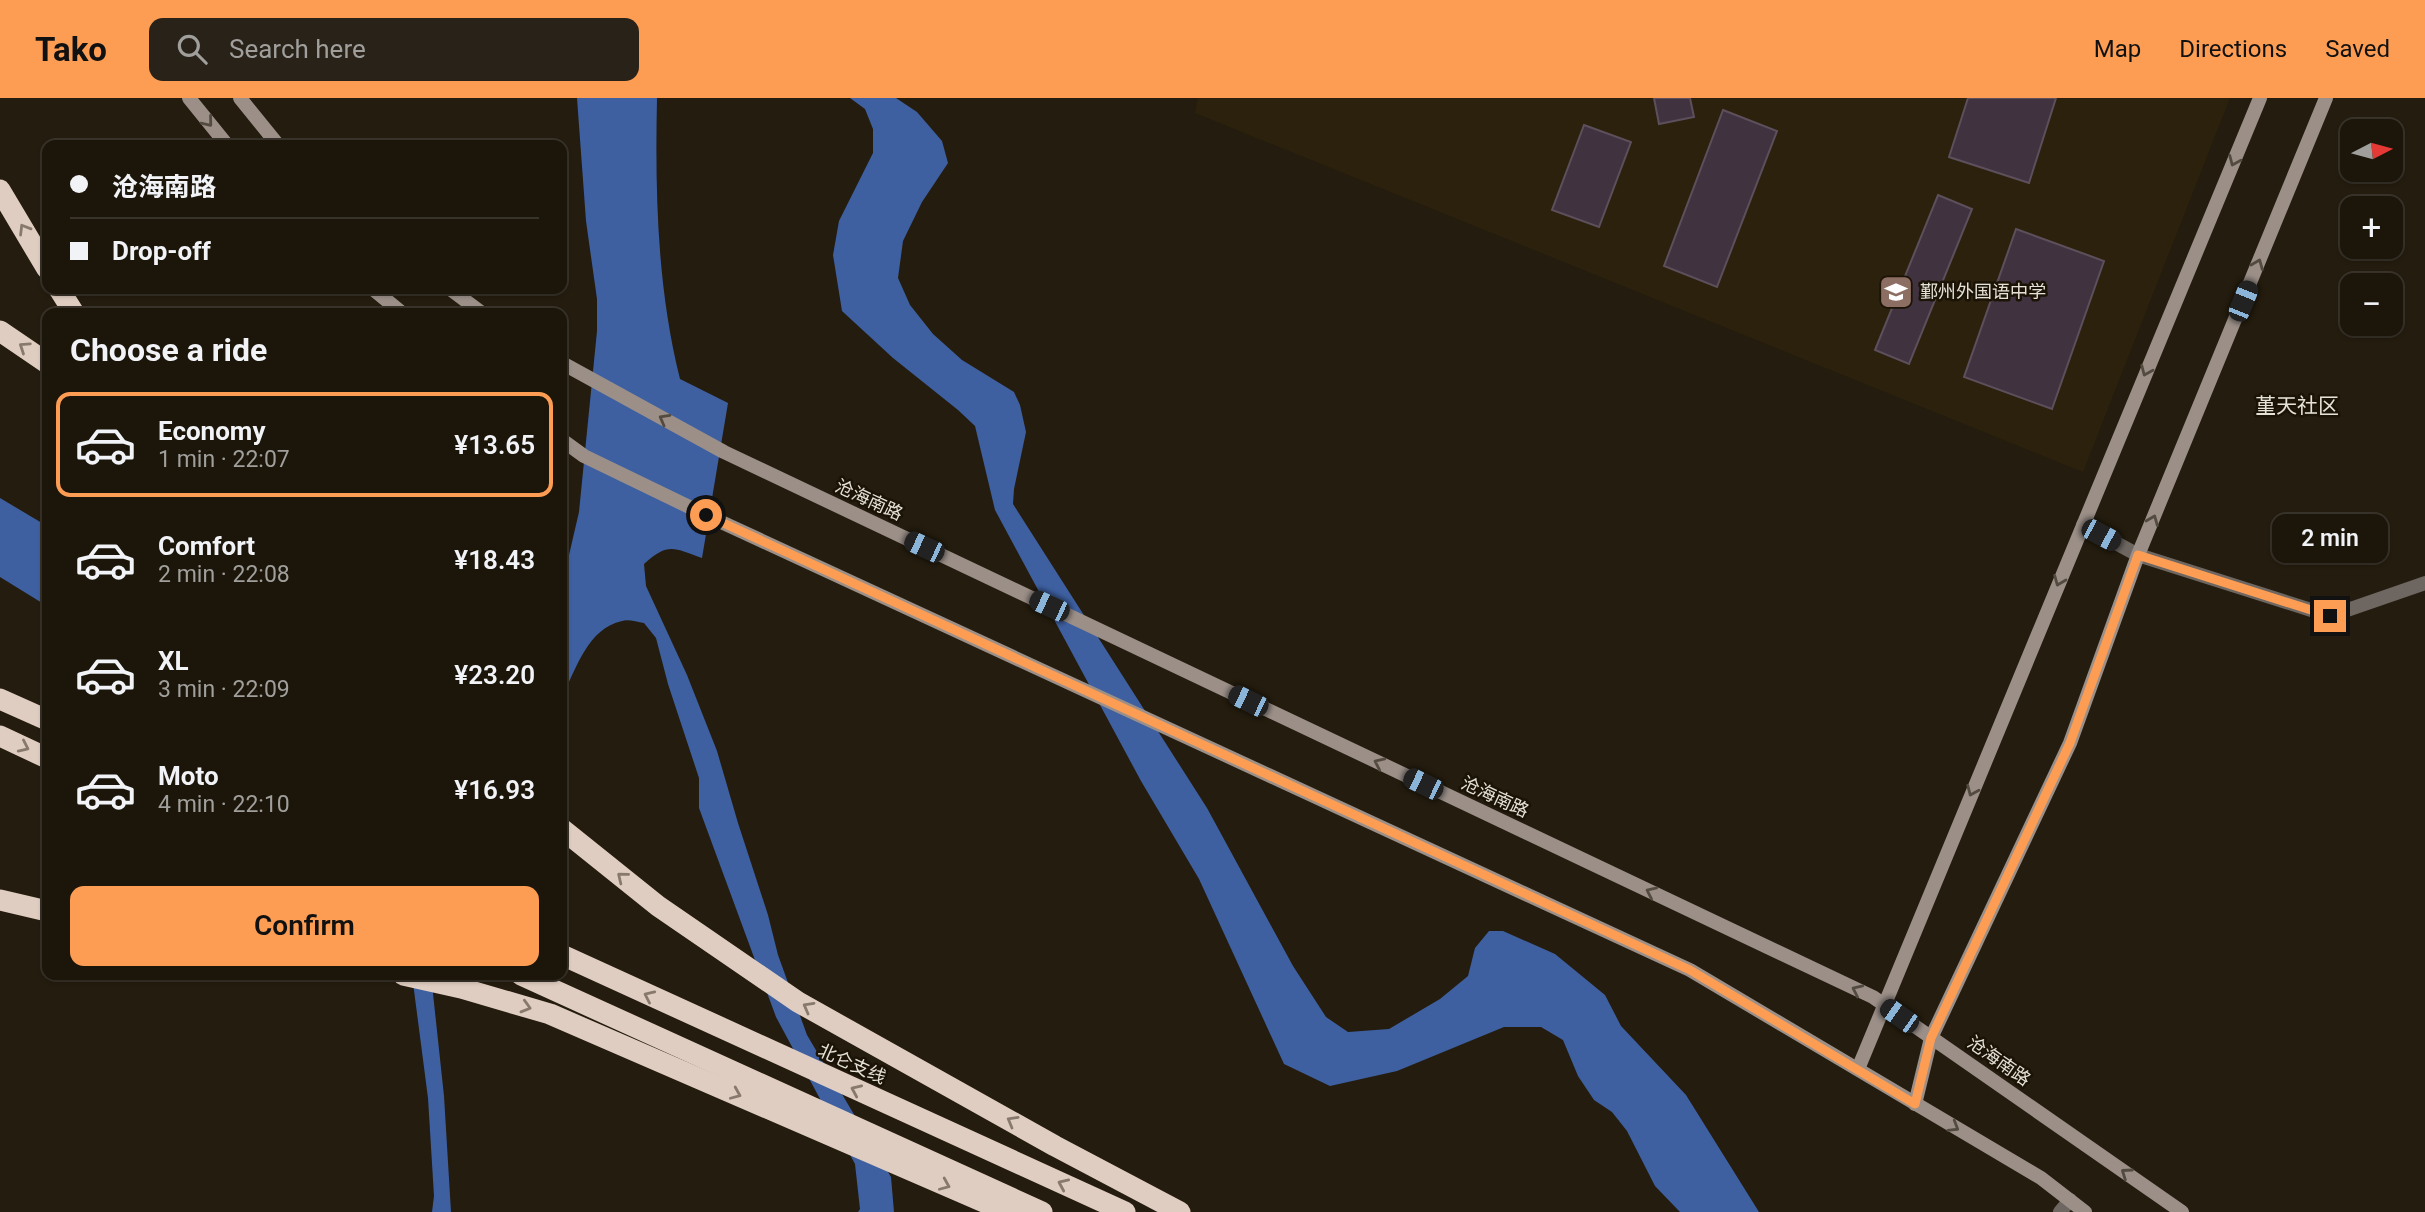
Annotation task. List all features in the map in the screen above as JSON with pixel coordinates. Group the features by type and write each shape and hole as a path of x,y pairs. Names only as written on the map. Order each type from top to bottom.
{"highway":[{"path":"0,190 42,261"},
{"path":"0,331 42,360"},
{"path":"0,699 42,718"},
{"path":"0,736 42,756"},
{"path":"567,833 657,906 798,1002 1180,1212"},
{"path":"0,900 42,911"},
{"path":"0,914 42,912"},
{"name":"北仑支线","path":"567,957 1125,1212"},
{"path":"425,980 550,1014 1007,1212"},
{"path":"532,980 1042,1212"}],"main road":[{"path":"189,98 223,140"},
{"path":"240,98 274,140"},
{"path":"1857,1069 2260,98"},
{"path":"1915,1104 1931,1038 2070,743 2138,555 2326,98"},
{"path":"379,294 396,308"},
{"path":"457,294 475,308"},
{"name":"沧海南路","path":"567,366 724,452 1860,991 1883,1004 2182,1212"},
{"path":"567,444 584,456 706,515 1690,970 2040,1178 2085,1212"}],"street":[{"path":"2082,525 2138,555 2330,616 2425,583"},
{"path":"2060,1212 2070,1200"}],"shaded area":[{"name":"鄞州外国语中学","path":"1198,98 2230,98 2083,472 1195,113"}],"water":[{"path":"577,98 657,98 659,239 666,310 680,379 728,403 702,558 672,549 659,552 644,564 646,586 687,675 717,751 778,955 807,1035 891,1177 894,1212 858,1212 860,1209 855,1164 776,1017 699,808 699,778 656,638 644,623 624,620 610,625 592,641 567,686 567,559 579,512 597,331 597,299 586,221"},
{"path":"850,98 896,98 917,112 942,141 948,163 922,202 903,241 898,278 910,305 933,334 962,360 1014,392 1026,432 1013,504 1207,808 1293,966 1326,1017 1348,1032 1389,1029 1440,999 1468,976 1475,948 1489,931 1503,931 1555,954 1605,995 1621,1026 1686,1095 1759,1212 1680,1212 1655,1186 1627,1131 1612,1112 1594,1100 1578,1076 1563,1040 1541,1027 1504,1027 1397,1071 1330,1086 1284,1064 1199,879 1141,781 995,510 975,426 893,358 842,311 833,255 839,221 873,153 873,129 865,109"},
{"path":"0,498 42,523 42,603 0,577"},
{"path":"413,980 432,980 444,1096 451,1212 432,1212 434,1196 428,1098"}],"building":[{"path":"1654,98 1690,98 1694,117 1659,124"},
{"path":"1968,98 2056,98 2029,183 1949,157"},
{"path":"1723,110 1777,131 1717,287 1664,266"},
{"path":"1584,125 1631,142 1599,227 1552,210"},
{"path":"1938,195 1972,209 1909,364 1875,350"},
{"path":"2016,229 2104,261 2052,409 1964,377"}],"place":[{"name":"鄞州外国语中学","path":"1896,292"}],"district":[{"name":"堇天社区","path":"2297,406"}],"route":[{"path":"706,515 1690,970 1915,1104 1931,1038 2070,743 2138,555 2330,616"}]}
